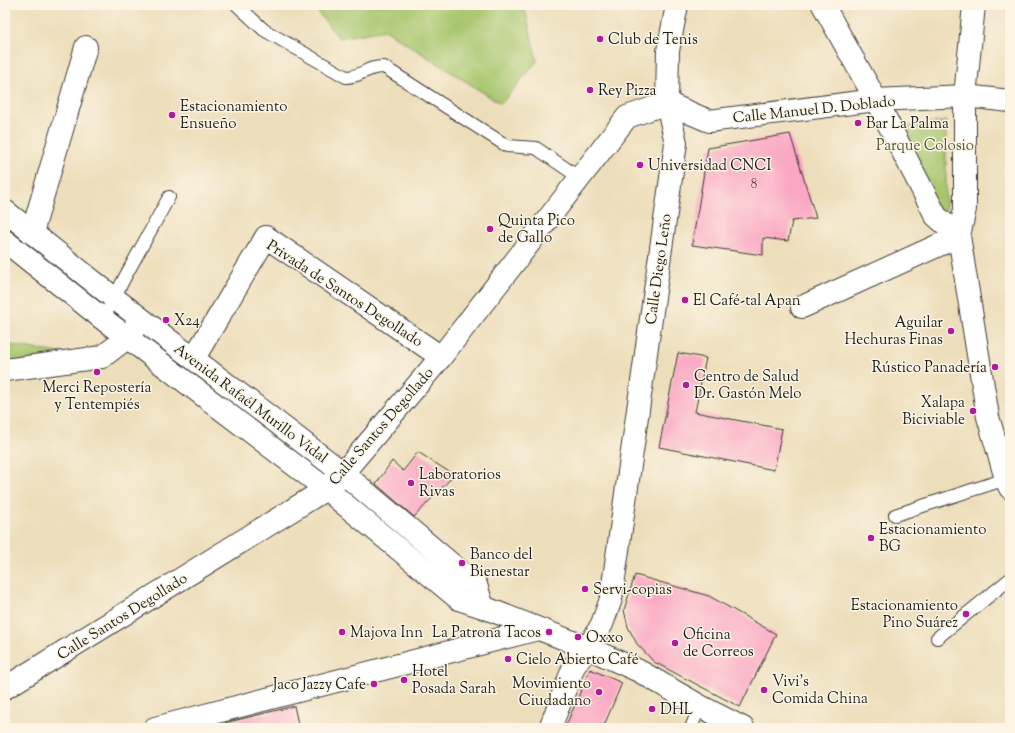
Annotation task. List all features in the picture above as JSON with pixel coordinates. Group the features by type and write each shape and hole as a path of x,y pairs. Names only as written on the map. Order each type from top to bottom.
{"main road":[{"name":"Calle Diego Leño","path":"550,728 574,666 588,648 602,624 612,591 676,143 667,103 668,51 677,5"},
{"path":"823,5 876,100 936,216 959,236"},
{"path":"974,5 965,96 965,208 959,236 988,417 1008,484"},
{"path":"32,233 86,47"},
{"name":"Calle Manuel D. Doblado","path":"667,103 709,121 876,100 965,96 1010,101"},
{"name":"Calle Santos Degollado","path":"5,688 326,489 343,473 441,357 627,118 667,103"},
{"name":"Avenida Rafaél Murillo Vidal","path":"5,211 141,319 343,473 476,585 483,607"},
{"path":"802,307 959,236"},
{"name":"Privada de Santos Degollado","path":"194,358 266,237 441,357"},
{"name":"Avenida Rafaél Murillo Vidal","path":"5,241 127,338 326,489 459,599 588,648 639,671 700,706 743,728"},
{"path":"5,370 102,357 127,338 141,319"},
{"path":"155,728 200,723 538,629"}],"lane":[{"path":"237,5 264,30 346,77 353,77 375,67 384,68 507,146 536,148 580,178"},
{"path":"103,319 169,197"},
{"path":"895,515 1008,484"},
{"path":"936,638 1010,579"},
{"path":"691,728 700,706"}],"green space":[{"path":"312,5 524,5 537,61 501,104 385,30 339,38"},
{"name":"Parque Colosio","path":"946,121 946,224 892,128"},
{"path":"5,344 66,354 5,364"}],"building":[{"path":"790,134 816,218 792,221 788,241 763,238 763,255 692,245 708,148"},
{"name":"Centro de Salud Dr. Gastón Melo","path":"678,353 706,358 695,412 782,429 774,470 659,447"},
{"name":"Laboratorios Rivas","path":"418,452 454,475 414,517 376,484 392,461 403,471"},
{"path":"635,575 709,596 776,634 740,707 654,662 637,644 628,627 624,610"},
{"name":"Movimiento Ciudadano","path":"590,669 622,683 603,728 565,728"},
{"path":"294,706 299,728 226,728 225,723"}],"place":[{"name":"Club de Tenis","path":"600,39"},
{"name":"Rey Pizza","path":"590,90"},
{"name":"Estacionamiento Ensueño","path":"172,115"},
{"name":"Bar La Palma","path":"858,123"},
{"name":"Universidad CNCI","path":"640,165"},
{"name":"Quinta Pico de Gallo","path":"490,229"},
{"name":"El Café-tal Apan","path":"685,300"},
{"name":"X24","path":"166,320"},
{"name":"Aguilar Hechuras Finas","path":"951,331"},
{"name":"Rústico Panadería","path":"995,367"},
{"name":"Merci Repostería y Tentempiés","path":"97,372"},
{"name":"Centro de Salud Dr. Gastón Melo","path":"686,385"},
{"name":"Xalapa Biciviable","path":"973,411"},
{"name":"Laboratorios Rivas","path":"411,483"},
{"name":"Estacionamiento BG","path":"871,538"},
{"name":"Banco del Bienestar","path":"462,563"},
{"name":"Servi-copias","path":"585,589"},
{"name":"Estacionamiento Pino Suárez","path":"966,614"},
{"name":"Majova Inn","path":"342,632"},
{"name":"La Patrona Tacos","path":"549,632"},
{"name":"Oxxo","path":"578,637"},
{"name":"Oficina de Correos","path":"675,643"},
{"name":"Cielo Abierto Café","path":"508,659"},
{"name":"Hotel Posada Sarah","path":"404,680"},
{"name":"Jaco Jazzy Cafe","path":"374,684"},
{"name":"Vivi's Comida China","path":"764,690"},
{"name":"Movimiento Ciudadano","path":"599,692"},
{"name":"DHL","path":"652,709"}]}
